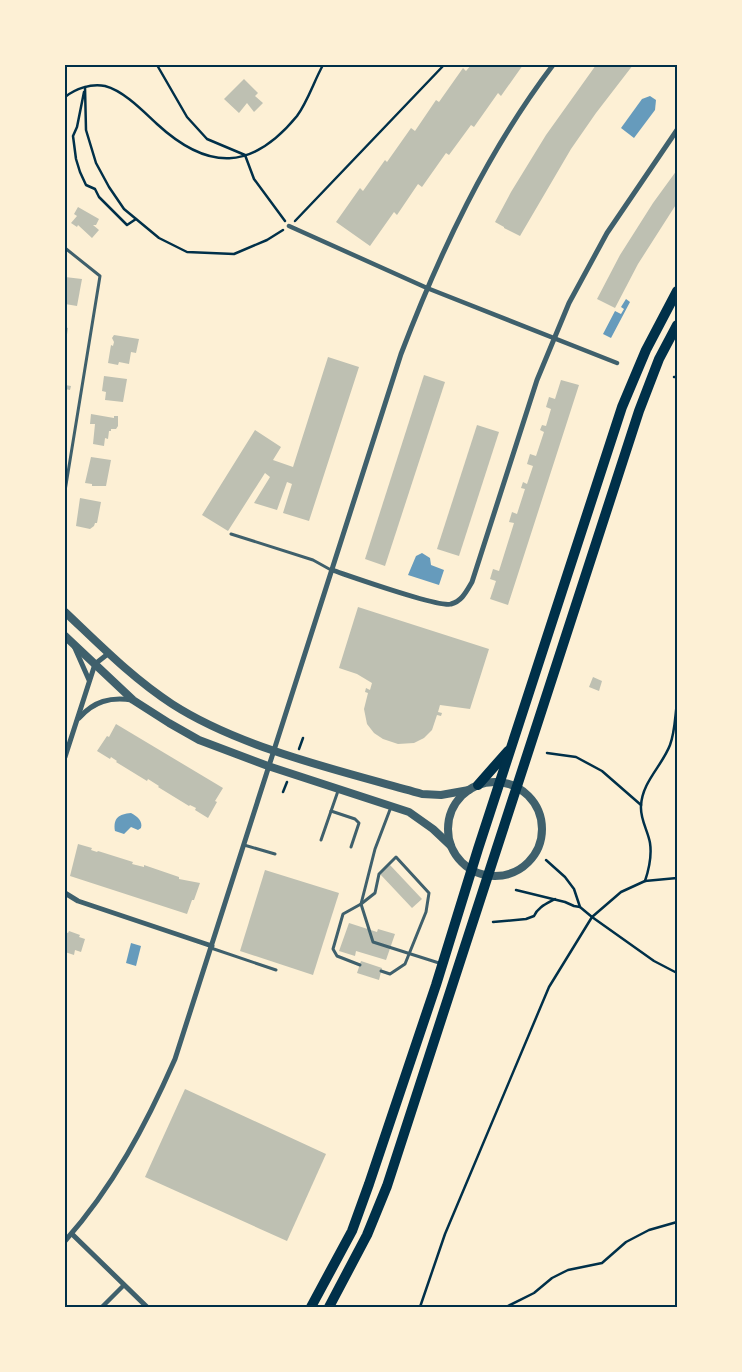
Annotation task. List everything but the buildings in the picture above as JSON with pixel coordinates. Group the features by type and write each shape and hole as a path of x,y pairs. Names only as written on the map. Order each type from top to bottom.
{"highway":[{"path":"311,1307 352,1231 442,964 622,407 646,350 677,291"},
{"path":"329,1307 367,1234 387,1186 638,411 677,325"},
{"path":"474,787 512,747"}],"street":[{"path":"65,1241 107,1187 149,1118 175,1059 401,354 426,288 462,214 505,136 553,65"},
{"path":"332,570 429,601 449,605 461,600 472,582 536,380 569,303 607,233 650,167 677,130"},
{"path":"289,226 426,288 617,364"},
{"path":"65,612 147,686 173,704 209,724 274,751 422,794 441,795 474,787 500,782 516,786 524,791 536,806 542,824 540,842 536,851 524,866 516,871 498,876 488,876 471,870 456,856 451,846 449,827 452,814 457,802 474,787"},
{"path":"65,636 133,700 199,740 268,766 417,816 451,846"},
{"path":"73,644 89,680"},
{"path":"65,757 95,664 109,653"},
{"path":"77,720 99,702 120,698 133,700"},
{"path":"65,893 78,901 211,947"},
{"path":"72,1234 147,1307"},
{"path":"102,1307 124,1285"}],"lane":[{"path":"65,248 100,276 65,492"},
{"path":"231,534 313,560 332,570"},
{"path":"321,840 338,789"},
{"path":"391,806 375,848 361,904 373,942 442,964"},
{"path":"331,811 356,819 359,823 351,847"},
{"path":"244,845 275,854"},
{"path":"360,965 337,956 333,949 343,914 361,904 375,893 379,874 396,857 430,894 426,912 405,964 390,974 381,971"},
{"path":"211,947 276,970"}],"path":[{"path":"157,65 188,117 207,139 245,155 254,179 289,226"},
{"path":"65,97 85,87 104,86 127,97 178,141 199,154 223,159 245,155 272,141 298,115 323,65"},
{"path":"85,87 86,130 96,163 124,209 159,238 187,252 234,254 267,240 289,226 444,65"},
{"path":"85,87 77,127 73,136 80,172 86,185 95,189 105,205 127,225 136,219"},
{"path":"645,881 650,858 650,844 641,815 640,805 646,786 664,759 671,744 677,703"},
{"path":"547,753 576,757 602,771 640,805"},
{"path":"546,860 565,877 574,889 580,906 592,917 654,961 677,973"},
{"path":"420,1307 445,1234 549,987 592,917 622,892 645,881 677,878"},
{"path":"516,890 580,906"},
{"path":"493,922 526,919 534,916 536,911 555,900"},
{"path":"506,1307 534,1293 552,1278 568,1270 602,1263 626,1242 649,1230 677,1222"}],"water":[{"path":"650,96 656,100 655,110 634,138 621,128 642,99"},
{"path":"626,299 630,302 611,338 603,334 615,311 621,314 624,309 621,307"},
{"path":"422,553 430,558 431,565 444,570 439,585 408,575 416,556"},
{"path":"131,813 139,819 141,828 138,830 131,827 124,834 115,831 116,820 123,814"},
{"path":"131,943 141,946 136,966 126,963"}]}
